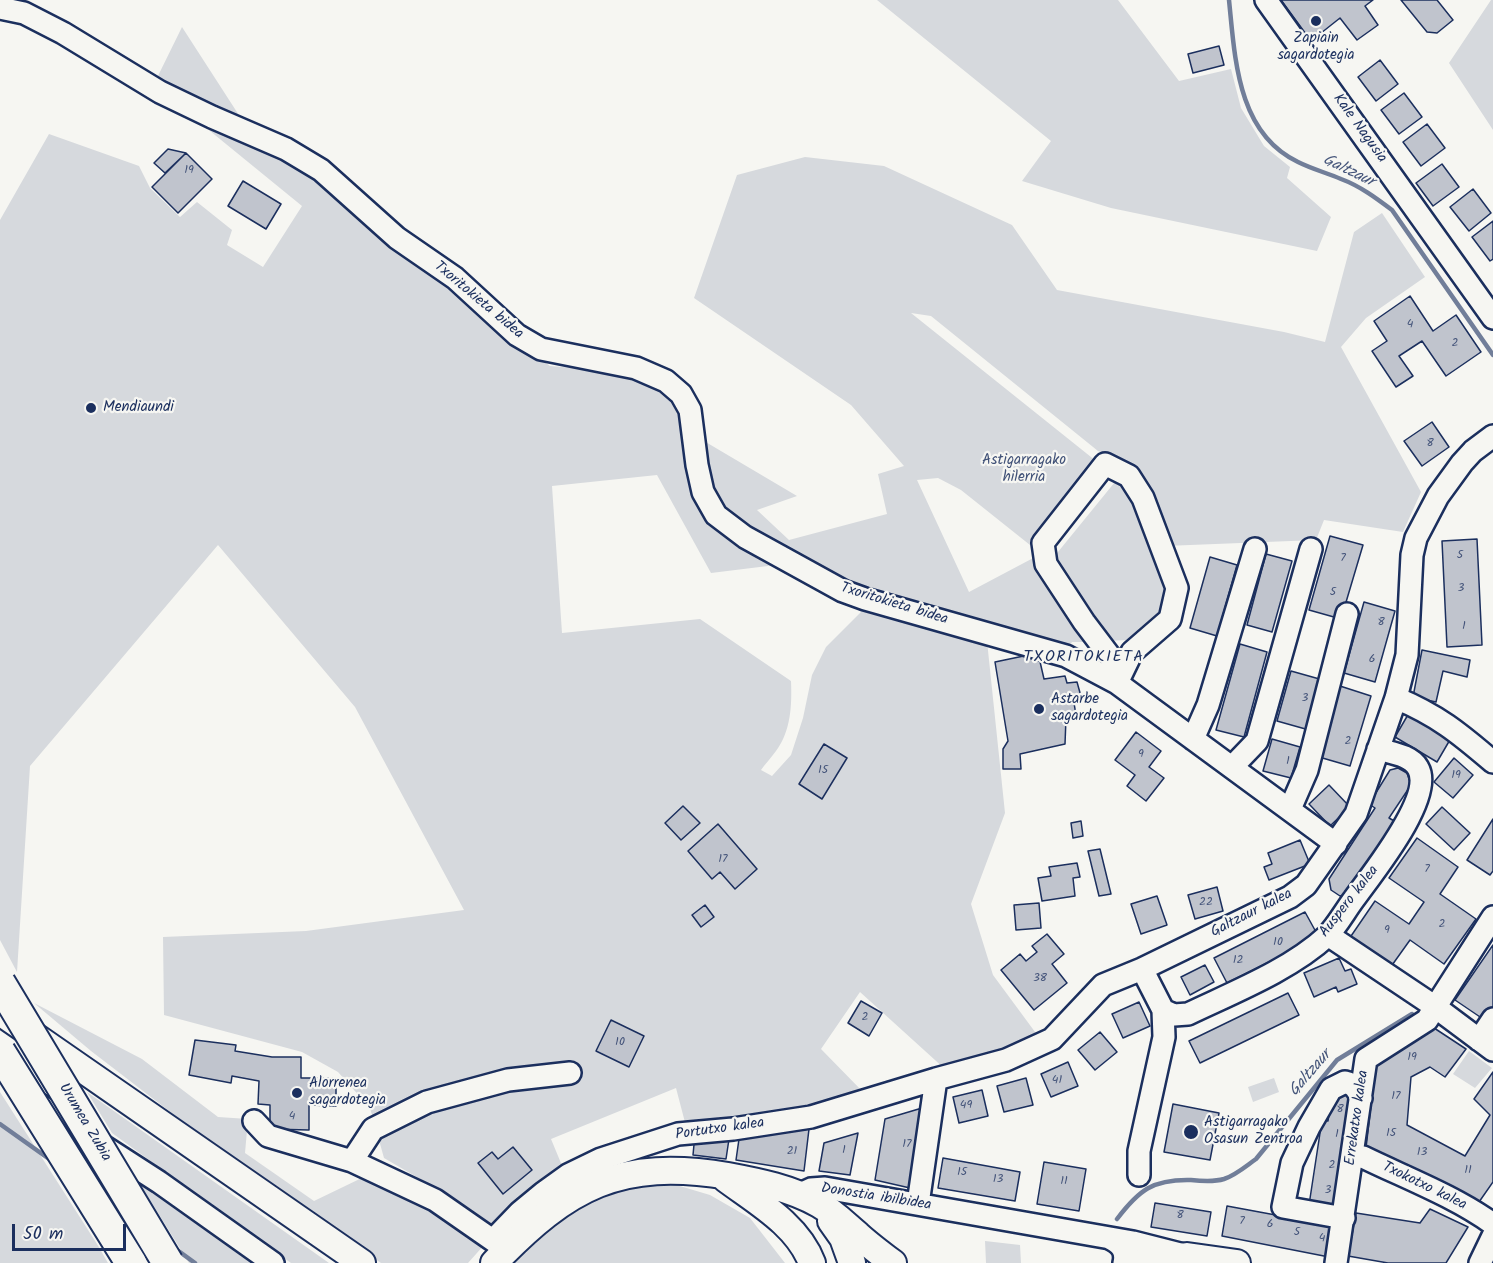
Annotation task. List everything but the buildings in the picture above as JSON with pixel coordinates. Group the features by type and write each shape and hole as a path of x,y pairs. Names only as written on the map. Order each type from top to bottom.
{"highway":[{"name":"Urumea Zubia","path":"0,983 168,1263"},
{"path":"0,1052 131,1263"}],"main road":[{"path":"0,1012 362,1263"},
{"name":"Donostia ibilbidea","path":"498,1251 559,1205 601,1182 632,1173 680,1170 721,1175 778,1186 804,1196"},
{"path":"721,1175 786,1226 803,1245 812,1263"},
{"path":"804,1196 837,1228 852,1263"},
{"path":"804,1196 836,1216 894,1263"},
{"name":"Donostia ibilbidea","path":"1137,1258 1227,1261"}],"street":[{"name":"Kale Nagusia","path":"1266,0 1493,318"},
{"name":"Txoritokieta bidea","path":"0,8 24,13 63,33 160,92 286,149 321,170 397,238 455,278 517,335 541,349 636,368 666,381 681,394 690,410 703,492 716,515 745,537 843,591 1066,656 1117,683 1336,844"},
{"name":"Galtzaur kalea","path":"936,1079 1006,1060 1052,1039 1103,985 1142,969 1290,897 1306,885 1356,814 1396,698 1407,656 1412,555 1416,537 1438,496 1462,463 1473,451 1493,436"},
{"path":"1105,464 1129,476 1143,498 1177,588 1170,619 1132,652 1117,683 1112,659 1084,622 1046,564 1043,543 1105,464"},
{"path":"1193,739 1208,705 1255,549"},
{"path":"1232,766 1257,741 1311,549"},
{"path":"1290,809 1307,770 1347,614"},
{"path":"1396,698 1425,710 1455,730 1493,762"},
{"name":"Auspero kalea","path":"1163,1010 1174,1015 1188,1014 1289,964 1328,935 1401,834 1417,797 1421,778 1419,769 1413,761 1407,757 1378,749"},
{"name":"Errekatxo kalea","path":"1336,1263 1366,1059 1427,1020 1493,917"},
{"path":"1328,935 1434,1006 1486,1045 1493,1019"},
{"path":"1138,1175 1139,1151 1164,1037 1163,1010 1142,969"},
{"path":"352,1161 373,1129 427,1102 508,1080 570,1073"},
{"path":"0,1079 159,1182 273,1263"},
{"path":"918,1204 936,1079"},
{"name":"Portutxo kalea","path":"498,1251 520,1212 568,1175 601,1159 678,1134 733,1129 811,1117 936,1079"},
{"path":"1344,1218 1283,1208 1292,1163 1331,1089 1345,1082 1351,1084 1361,1098"},
{"path":"254,1121 268,1136 352,1161 435,1200 498,1251"},
{"name":"Txokotxo kalea","path":"1353,1155 1364,1158 1479,1213 1493,1224"},
{"name":"Donostia ibilbidea","path":"804,1196 820,1188 1109,1238 1121,1245 1125,1255 1137,1258"},
{"path":"1480,1263 1493,1236"}],"green space":[{"path":"877,0 1118,0 1179,81 1231,69 1241,108 1264,146 1290,167 1287,178 1331,217 1317,251 1111,208 1022,181 1051,141"},
{"path":"1493,0 1493,130 1449,63"},
{"path":"182,27 244,123 155,82"},
{"path":"199,122 283,154 320,177 511,337 550,366 622,372 658,385 683,408 693,483 776,565 711,573 657,475 552,486 562,633 700,619 791,681 791,708 785,735 761,770 772,776 791,755 803,718 812,675 826,647 868,605 987,641 1005,813 971,904 993,975 1038,1036 986,1058 946,1070 860,992 821,1049 865,1094 785,1118 687,1130 676,1088 551,1139 563,1168 493,1227 439,1190 384,1158 370,1108 338,1072 302,1052 164,1015 163,937 306,931 464,910 355,707 218,545 30,766 17,972 0,940 0,220 49,134 139,166 150,188 180,217 197,202 232,230 227,245 263,267 302,206"},
{"name":"Astigarragako hilerria","path":"805,157 884,166 1012,225 1057,290 1284,332 1325,342 1354,232 1382,213 1425,277 1366,318 1341,347 1421,492 1403,532 1324,520 1316,540 1165,546 1127,464 1098,451 931,316 911,313 1096,461 1030,545 961,490 938,478 917,480 969,592 1037,556 1089,642 1072,642 1066,651 865,593 749,534 707,491 704,441 797,496 757,510 789,540 887,514 878,474 904,466 851,405 694,298 737,175"},
{"path":"1119,477 1131,487 1169,587 1157,616 1130,640 1102,641 1049,563"},
{"path":"34,1003 142,1059 218,1117 248,1119 245,1153 314,1201 370,1174 436,1207 485,1244 468,1263 381,1263 203,1137 91,1051"},
{"path":"1469,1051 1492,1068 1475,1088 1453,1074"},
{"path":"1274,1078 1279,1092 1253,1102 1248,1087"},
{"path":"0,1092 97,1244 108,1263 0,1263"},
{"path":"87,1092 329,1263 291,1263 112,1133"},
{"path":"132,1171 262,1263 189,1263"},
{"path":"632,1184 673,1184 710,1195 750,1218 785,1263 508,1263 581,1203"},
{"path":"985,1241 1020,1245 1021,1263 986,1263"}],"waterway":[{"name":"Galtzaur","path":"1229,0 1237,69 1251,113 1262,133 1278,149 1298,162 1355,185 1392,210 1493,355"},
{"name":"Galtzaur","path":"1117,1219 1132,1201 1157,1184 1178,1180 1220,1180 1241,1170 1256,1159 1337,1060 1412,1014"},
{"path":"0,1124 52,1161"},
{"path":"173,1247 195,1263"}],"place":[{"name":"Zapiain sagardotegia","path":"1316,21"},
{"name":"Mendiaundi","path":"91,408"},
{"name":"Astarbe sagardotegia","path":"1039,709"},
{"name":"Alorrenea sagardotegia","path":"297,1093"},
{"name":"Astigarragako Osasun Zentroa","path":"1191,1132"}],"district":[{"name":"TXORITOKIETA","path":"1084,658"}]}
